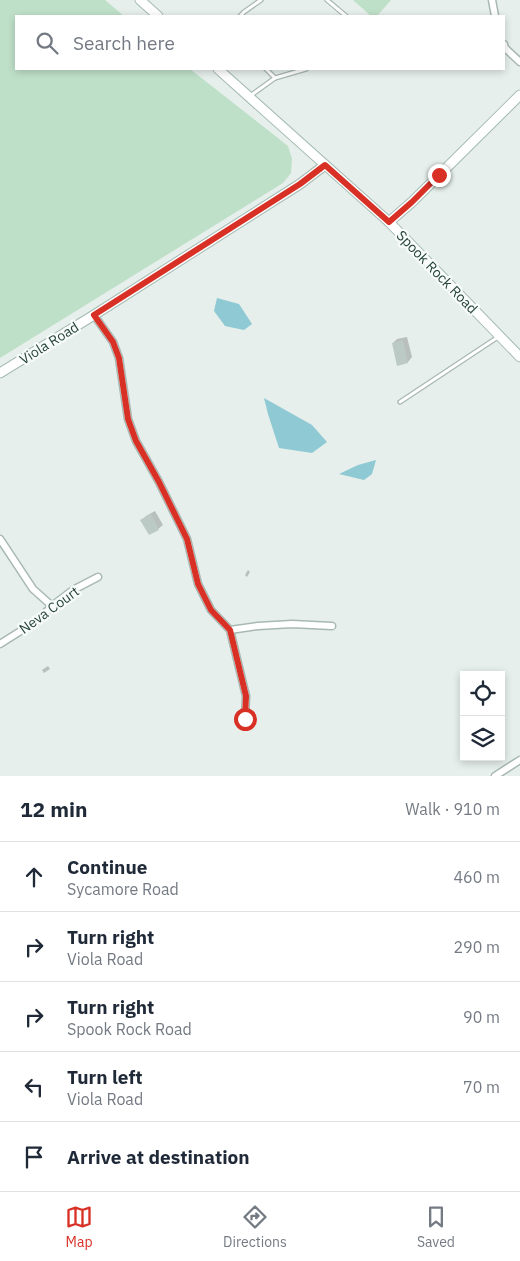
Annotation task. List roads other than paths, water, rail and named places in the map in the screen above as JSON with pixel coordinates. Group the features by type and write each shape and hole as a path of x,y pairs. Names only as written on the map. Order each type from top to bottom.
{"street":[{"path":"140,0 157,15"},
{"path":"492,0 496,15"},
{"path":"505,46 520,62"},
{"name":"Spook Rock Road","path":"219,70 389,222 520,357"},
{"path":"389,222 412,202 520,95"},
{"name":"Viola Road","path":"0,373 300,184 325,165"},
{"path":"94,315 113,342 119,358 128,419 136,441 187,539 198,584 211,610 230,630 246,696 245,719"},
{"path":"0,539 33,589 52,606"},
{"name":"Neva Court","path":"0,644 38,620 52,606 73,590 98,577"},
{"path":"230,630 292,624 332,626"},
{"path":"495,776 520,760"}],"lane":[{"path":"241,15 261,0"},
{"path":"327,0 345,15"},
{"path":"267,70 275,78"},
{"path":"249,96 275,78 303,70"},
{"path":"400,402 499,336"}],"water":[{"path":"217,298 239,304 252,324 244,330 225,326 214,311"},
{"path":"264,398 312,425 327,442 312,453 279,448"},
{"path":"376,460 372,474 364,480 339,474 358,465"}]}
